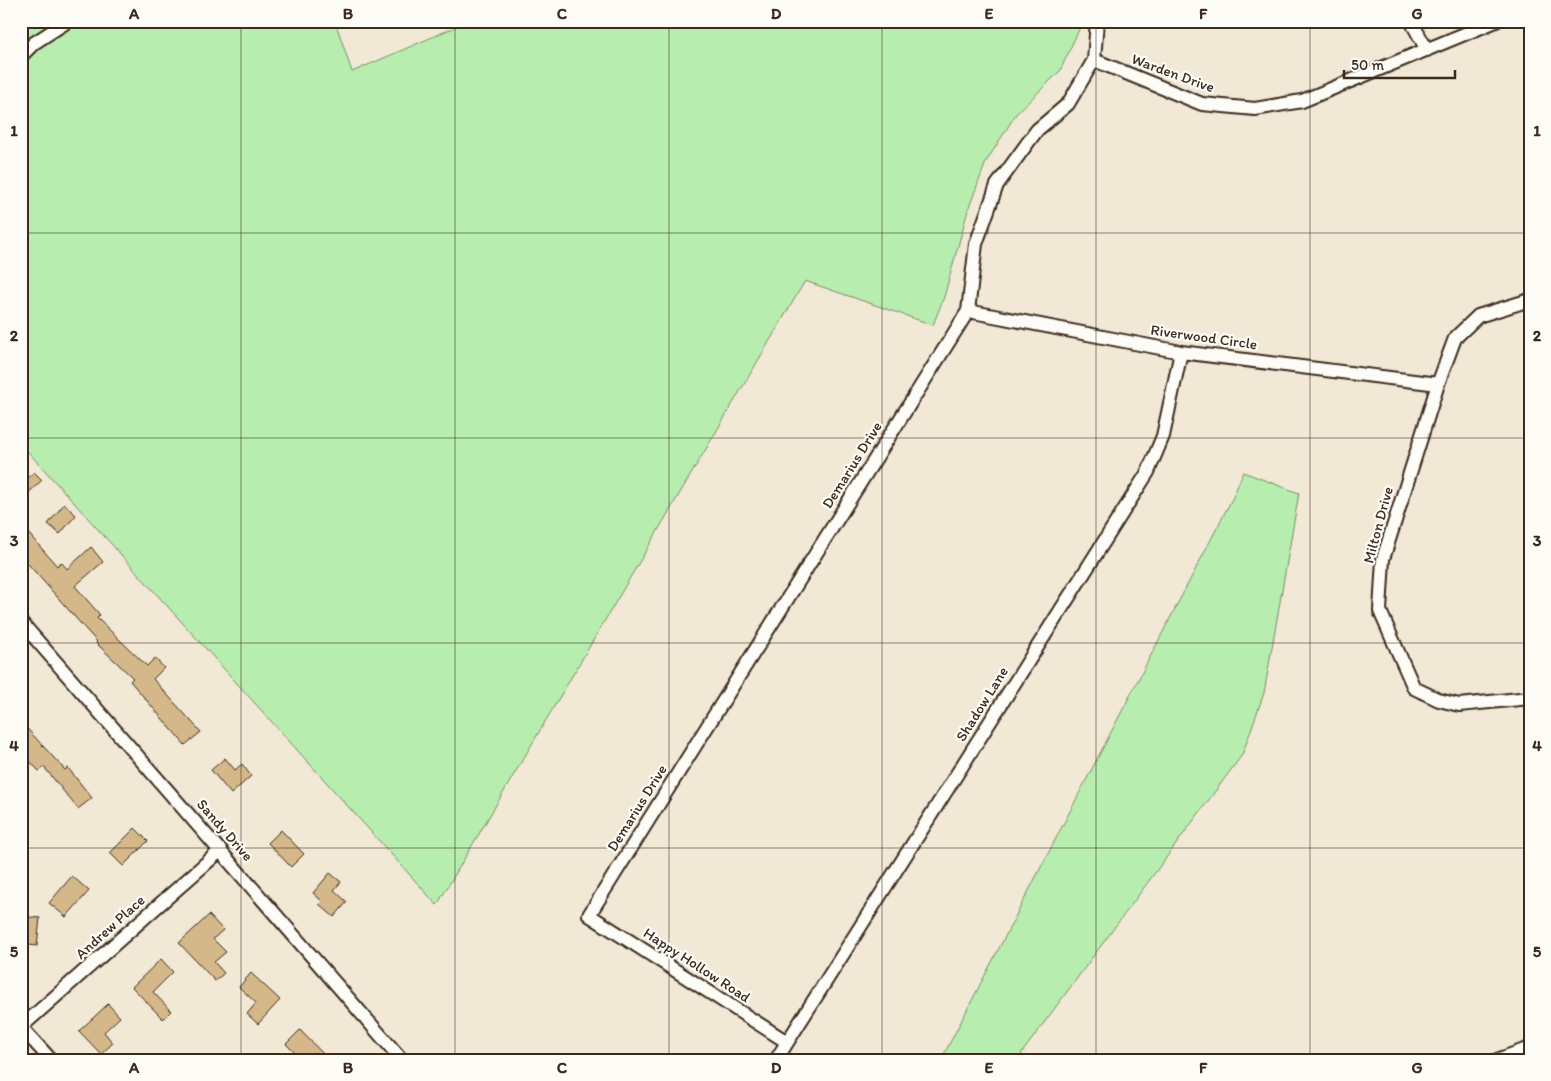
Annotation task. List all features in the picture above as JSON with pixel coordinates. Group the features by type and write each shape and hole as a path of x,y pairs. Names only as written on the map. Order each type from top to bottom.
{"street":[{"path":"21,56 34,43 68,21"},
{"name":"Demarius Drive","path":"589,915 968,311 976,244 997,185 1037,130 1068,104 1094,60 1097,21"},
{"path":"1411,21 1427,50"},
{"name":"Warden Drive","path":"1094,60 1202,104 1255,109 1302,101 1496,21"},
{"name":"Milton Drive","path":"1530,300 1478,316 1455,338 1438,384 1383,559 1380,611 1414,688 1439,700 1459,705 1530,698"},
{"name":"Riverwood Circle","path":"968,311 1182,352 1438,384"},
{"name":"Shadow Lane","path":"776,1060 1148,472 1163,436 1182,352"},
{"name":"Sandy Drive","path":"21,622 402,1060"},
{"name":"Andrew Place","path":"21,1027 221,850"},
{"name":"Happy Hollow Road","path":"589,915 787,1042"},
{"path":"21,1027 51,1060"},
{"path":"1497,1060 1530,1048"}],"green space":[{"path":"21,21 335,21 352,72 469,21 1079,21 1080,27 1060,71 1016,114 986,162 968,210 944,297 933,325 805,281 437,905 21,444"},
{"path":"1243,472 1299,493 1264,693 1242,755 1021,1054 1025,1060 941,1060 1234,495"}],"building":[{"path":"34,472 42,480 21,500 21,484"},
{"path":"64,504 76,515 60,534 48,524"},
{"path":"21,525 57,566 61,562 67,569 91,547 103,562 75,586 100,615 97,618 147,666 155,658 164,668 153,679 201,732 185,745 130,681 133,678 96,643 21,556"},
{"path":"21,722 65,770 68,768 92,798 78,809 44,767 39,771 21,752"},
{"path":"225,758 235,770 242,764 251,776 231,794 211,770"},
{"path":"135,828 148,841 123,866 110,853"},
{"path":"281,830 304,854 291,867 268,843"},
{"path":"330,873 341,882 334,890 347,902 334,917 319,904 322,901 313,893"},
{"path":"72,876 89,891 66,917 49,903"},
{"path":"209,915 223,930 213,939 226,952 214,962 224,973 215,981 179,943"},
{"path":"29,917 40,918 37,946 21,944 21,921 28,922"},
{"path":"161,959 173,972 153,992 171,1011 163,1019 132,987"},
{"path":"251,973 280,1000 258,1024 247,1014 256,1003 239,987"},
{"path":"108,1004 120,1017 104,1032 113,1043 101,1054 79,1031"},
{"path":"300,1030 329,1060 290,1060 296,1054 286,1044"}]}
